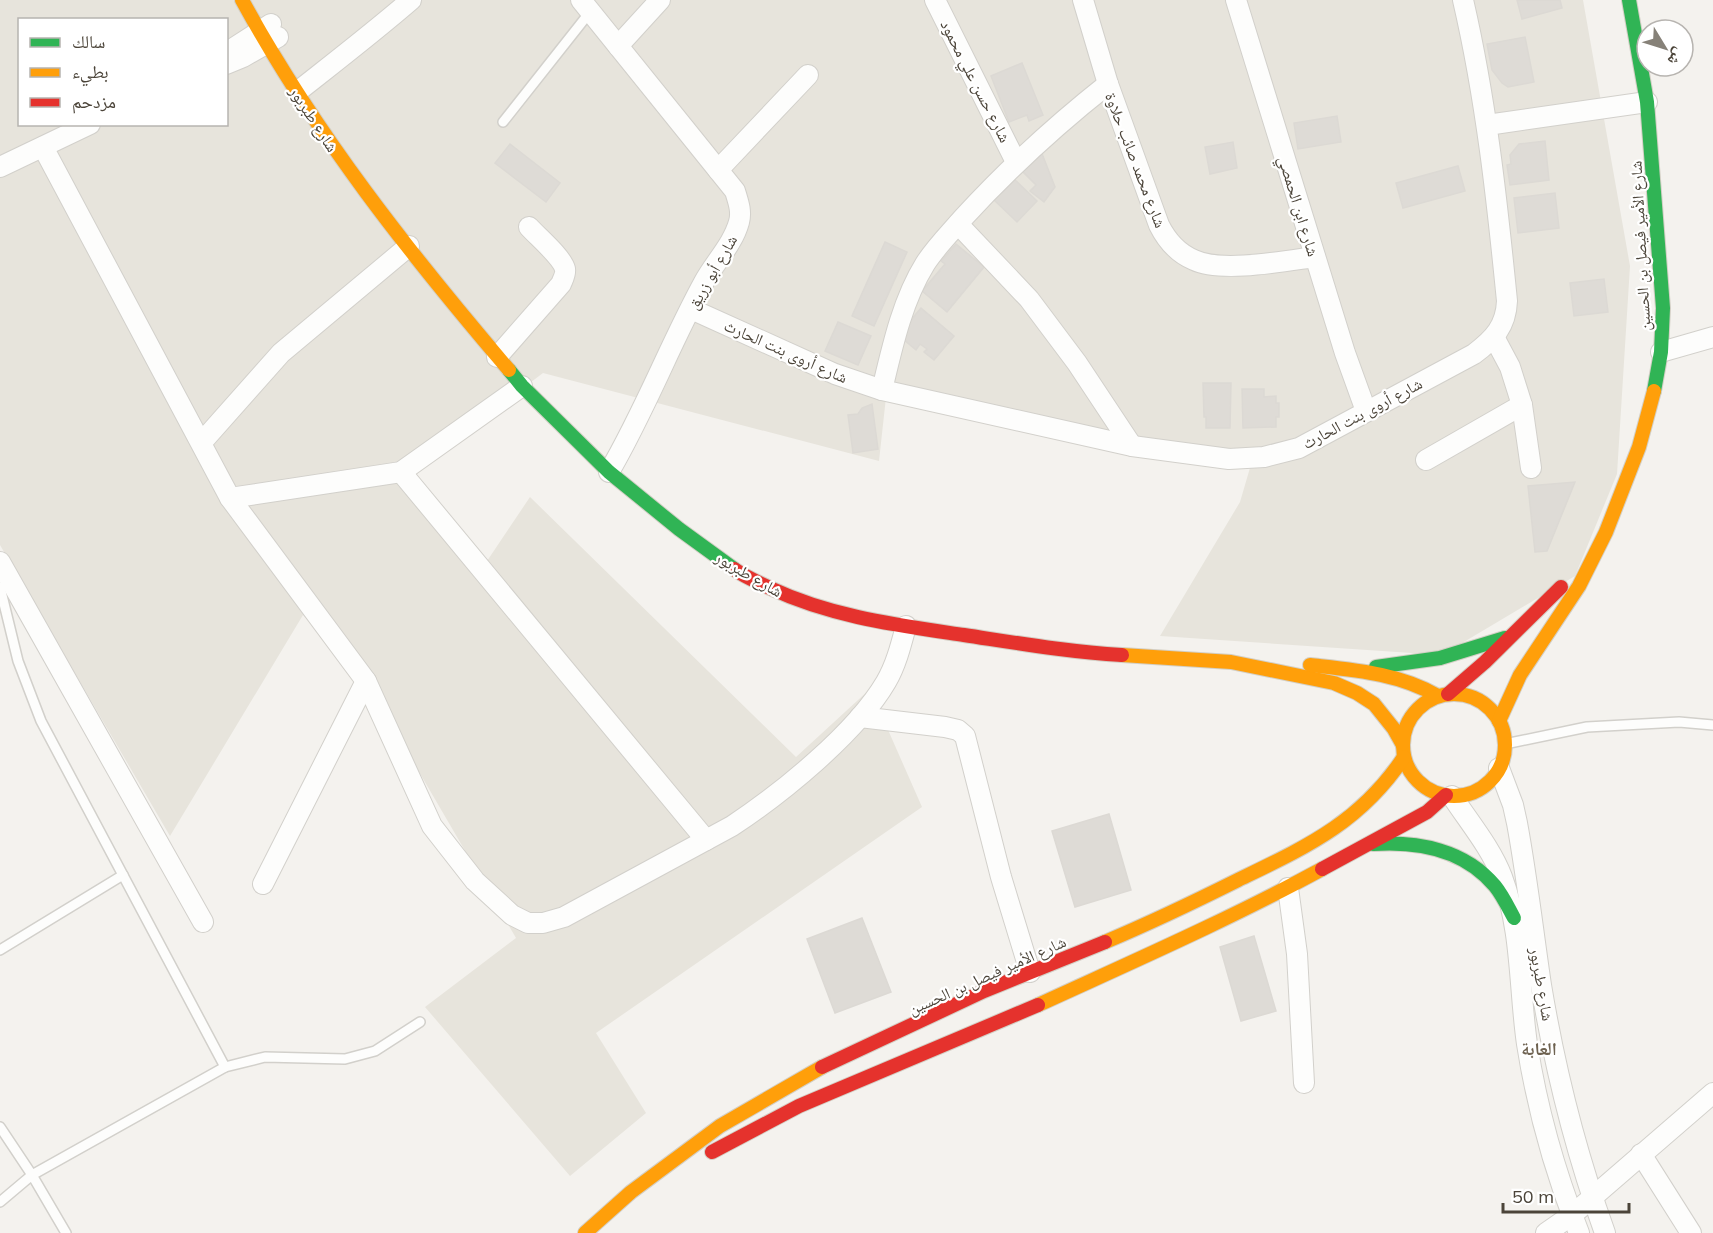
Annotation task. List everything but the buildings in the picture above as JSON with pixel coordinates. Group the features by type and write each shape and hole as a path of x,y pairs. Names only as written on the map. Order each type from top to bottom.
{"street":[{"name":"شارع طبربور","path":"242,0 272,36"},
{"name":"شارع طبربور","path":"254,0 272,36 305,88 341,160 445,295 522,386 609,472 708,551 764,586 826,610 906,626 1075,652 1231,662 1327,682 1347,688 1365,698 1381,712 1403,751"},
{"path":"305,88 349,62 369,37 411,0"},
{"path":"618,46 660,0"},
{"name":"شارع حسن علي محمود","path":"935,0 1016,162"},
{"name":"شارع محمد صائب حلاوة","path":"1083,0 1108,84 1159,225 1170,244 1196,261 1207,264 1252,264 1315,257"},
{"name":"شارع ابن الحمصي","path":"1236,0 1345,353 1366,411"},
{"name":"شارع أروى بنت الحارث","path":"691,309 814,365 882,390 1132,446 1229,459 1264,457 1299,448 1474,354 1494,337 1503,323 1507,301 1487,125 1462,0"},
{"name":"شارع الأمير فيصل بن الحسين","path":"1499,721 1520,675 1579,585 1596,553 1624,490 1639,447 1656,383 1661,352 1663,308 1647,102 1629,0"},
{"name":"شارع أبو زريق","path":"585,6 735,191 740,206 740,221 733,237 704,281 661,367 642,413 609,472"},
{"path":"228,52 272,36"},
{"path":"228,63 243,57 272,36"},
{"path":"718,170 808,75"},
{"path":"882,390 897,330 925,263 1016,162 1108,84"},
{"path":"1487,125 1647,102"},
{"path":"0,167 86,126"},
{"path":"43,147 230,498 366,681 432,826 475,881 512,915 528,923 543,923 564,917 706,840 756,810 777,794 860,717 887,681 895,664 906,626"},
{"name":"شارع طبربور","path":"361,162 403,239"},
{"path":"958,224 1029,299 1077,363 1132,446"},
{"path":"497,357 564,278 565,270 560,260 530,227"},
{"path":"201,442 281,353 403,239"},
{"path":"1494,337 1510,367 1522,405 1531,468"},
{"path":"1661,352 1713,337"},
{"path":"230,498 401,472 522,386"},
{"path":"1426,460 1522,405"},
{"path":"401,472 706,840"},
{"name":"شارع الأمير فيصل بن الحسين","path":"1443,695 1515,634 1596,553"},
{"path":"0,562 203,922"},
{"path":"1361,669 1448,656 1515,634"},
{"name":"شارع طبربور","path":"1231,662 1261,659 1361,669 1409,681 1443,695"},
{"path":"262,884 366,681"},
{"path":"1458,694 1486,705 1499,721 1505,744 1499,768 1479,789 1449,796 1427,788 1412,775 1403,751 1407,724 1428,701 1443,695 1458,694"},
{"path":"860,717 945,727 958,730 965,736 1001,877 1030,972"},
{"name":"شارع الأمير فيصل بن الحسين","path":"603,1233 657,1188 697,1161 940,1030 1030,972 1160,919 1293,853 1337,827 1361,808 1388,781 1403,751"},
{"name":"شارع طبربور","path":"1499,768 1517,823 1542,987 1561,1085 1592,1196 1605,1233"},
{"name":"شارع طبربور","path":"1449,796 1497,864 1505,887 1514,918 1527,1043 1535,1085 1556,1170 1576,1224"},
{"name":"شارع الأمير فيصل بن الحسين","path":"585,1233 612,1207 646,1180 720,1126 834,1060 940,1030 1105,975 1288,888 1427,812 1449,796"},
{"path":"1366,844 1409,843 1455,855 1471,864 1489,879 1514,918"},
{"path":"1288,888 1297,954 1304,1083"},
{"path":"1546,1233 1576,1224 1592,1196 1713,1093"},
{"path":"1641,1154 1691,1233"}],"lane":[{"path":"503,122 585,6"},
{"path":"0,587 18,661 41,721 225,1068"},
{"path":"1505,744 1587,728 1679,722 1713,725"},
{"path":"0,950 123,875"},
{"path":"0,1203 32,1175 225,1068 265,1058 345,1059 375,1051 420,1022"},
{"path":"0,1127 66,1233"}],"shaded area":[{"path":"0,0 1583,0 1630,266 1617,474 1575,576 1442,655 1160,636 1240,502 1252,461 887,388 879,461 543,373 403,479 481,570 530,497 796,757 870,689 922,807 596,1033 646,1113 570,1176 425,1007 516,938 366,681 303,615 170,836 0,545"}],"traffic: fast":[{"path":"1629,0 1647,102 1663,308 1661,352 1654,391"},
{"path":"509,370 522,386 609,472 679,529 734,569"},
{"path":"1376,667 1440,658 1505,638"},
{"path":"1373,844 1423,846 1455,856 1470,864 1495,886 1514,918"}],"traffic: slow":[{"path":"242,0 270,50 332,145 400,237 509,370"},
{"path":"1499,721 1520,675 1579,586 1606,532 1639,447 1654,391"},
{"path":"1122,655 1231,662 1334,683 1357,693 1374,704 1394,729 1403,745"},
{"path":"1310,665 1392,677 1438,696"},
{"path":"1454,694 1473,698 1490,709 1501,726 1505,745 1501,764 1490,781 1473,792 1454,796 1435,792 1418,781 1407,764 1403,745 1407,726 1418,709 1435,698 1454,694"},
{"path":"1105,942 1172,912 1309,844 1330,831 1369,799 1404,757"},
{"path":"1038,1005 1146,956 1322,869"},
{"path":"585,1233 631,1192 720,1126 822,1067"}],"traffic: jam":[{"path":"734,569 793,598 865,619 1043,647 1122,655"},
{"path":"1448,694 1485,662 1561,587"},
{"path":"1322,869 1427,812 1446,795"},
{"path":"822,1067 984,991 1105,942"},
{"path":"712,1152 799,1106 1038,1005"}],"district":[{"name":"الغابة","path":"1539,1048"}]}
